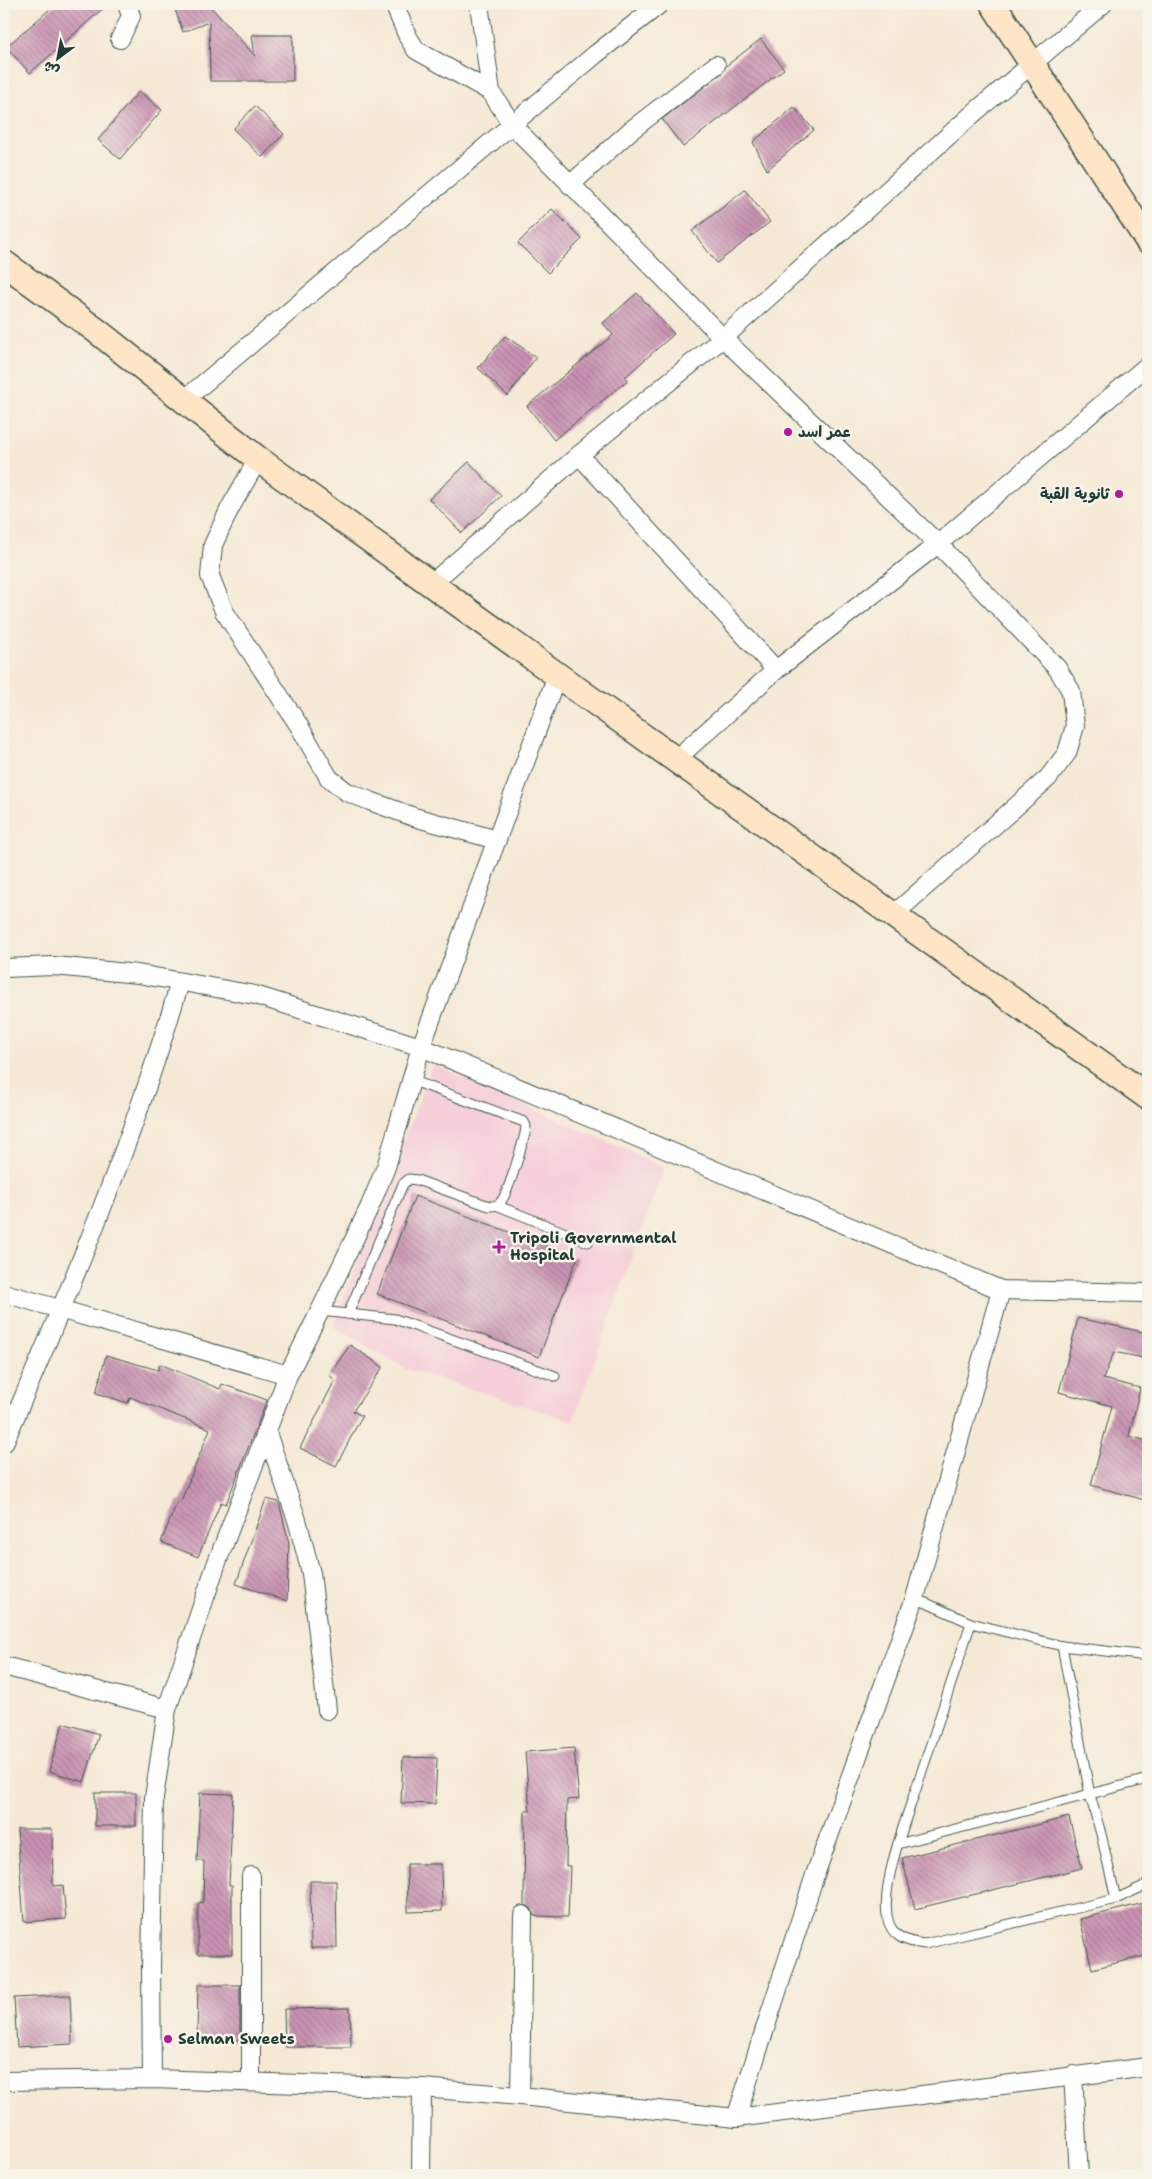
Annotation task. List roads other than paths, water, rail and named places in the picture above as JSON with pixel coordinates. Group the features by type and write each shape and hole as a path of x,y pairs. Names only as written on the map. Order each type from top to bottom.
{"main road":[{"path":"992,4 1148,242"},
{"path":"4,262 97,331 258,459 432,583 556,675 1148,1098"}],"street":[{"path":"120,39 131,16 127,4"},
{"path":"394,4 408,38 416,50 491,92"},
{"path":"479,4 491,92 513,126 723,338 938,544 1057,668 1071,691 1075,726 1067,753 1048,778 892,916"},
{"path":"184,400 513,126 596,54 660,4"},
{"path":"432,583 579,455 723,338 1031,64 1103,4"},
{"path":"570,185 630,131 716,65"},
{"path":"676,759 776,670 938,544 1148,365"},
{"path":"579,455 776,670"},
{"path":"258,459 230,508 213,545 210,576 224,611 298,724 329,778 347,792 378,805 497,840"},
{"path":"152,2079 151,1968 154,1798 166,1709 216,1565 288,1375 320,1312 383,1175 396,1137 421,1047 556,675"},
{"path":"4,968 54,966 138,974 255,995 421,1047 1001,1290 1148,1293"},
{"path":"4,1442 103,1205 163,1042 180,982"},
{"path":"736,2118 815,1875 915,1598 1001,1290"},
{"path":"4,1293 288,1375"},
{"path":"267,1433 297,1520 311,1573 328,1710"},
{"path":"4,1666 166,1709"},
{"path":"251,1876 251,2082"},
{"path":"520,2096 523,1915"},
{"path":"4,2081 152,2079 422,2088 736,2118 1148,2067"},
{"path":"1073,2075 1079,2175"},
{"path":"420,2175 422,2088"}],"lane":[{"path":"348,1314 403,1184 409,1179 416,1180 489,1206 496,1205 500,1203 518,1158 525,1134 526,1126 524,1122 411,1080"},
{"path":"496,1205 588,1242"},
{"path":"320,1312 395,1319 555,1376"},
{"path":"915,1598 971,1623 1062,1646 1148,1656"},
{"path":"971,1623 898,1844 886,1898 887,1917 894,1932 907,1942 925,1944 1116,1899 1148,1884"},
{"path":"1062,1646 1090,1795 1116,1899"},
{"path":"898,1844 1148,1780"}],"place":[{"name":"عمر اسد","path":"788,432"},
{"name":"ثانوية القبة","path":"1119,494"},
{"name":"Tripoli Governmental Hospital","path":"499,1247"},
{"name":"Selman Sweets","path":"168,2039"}]}
